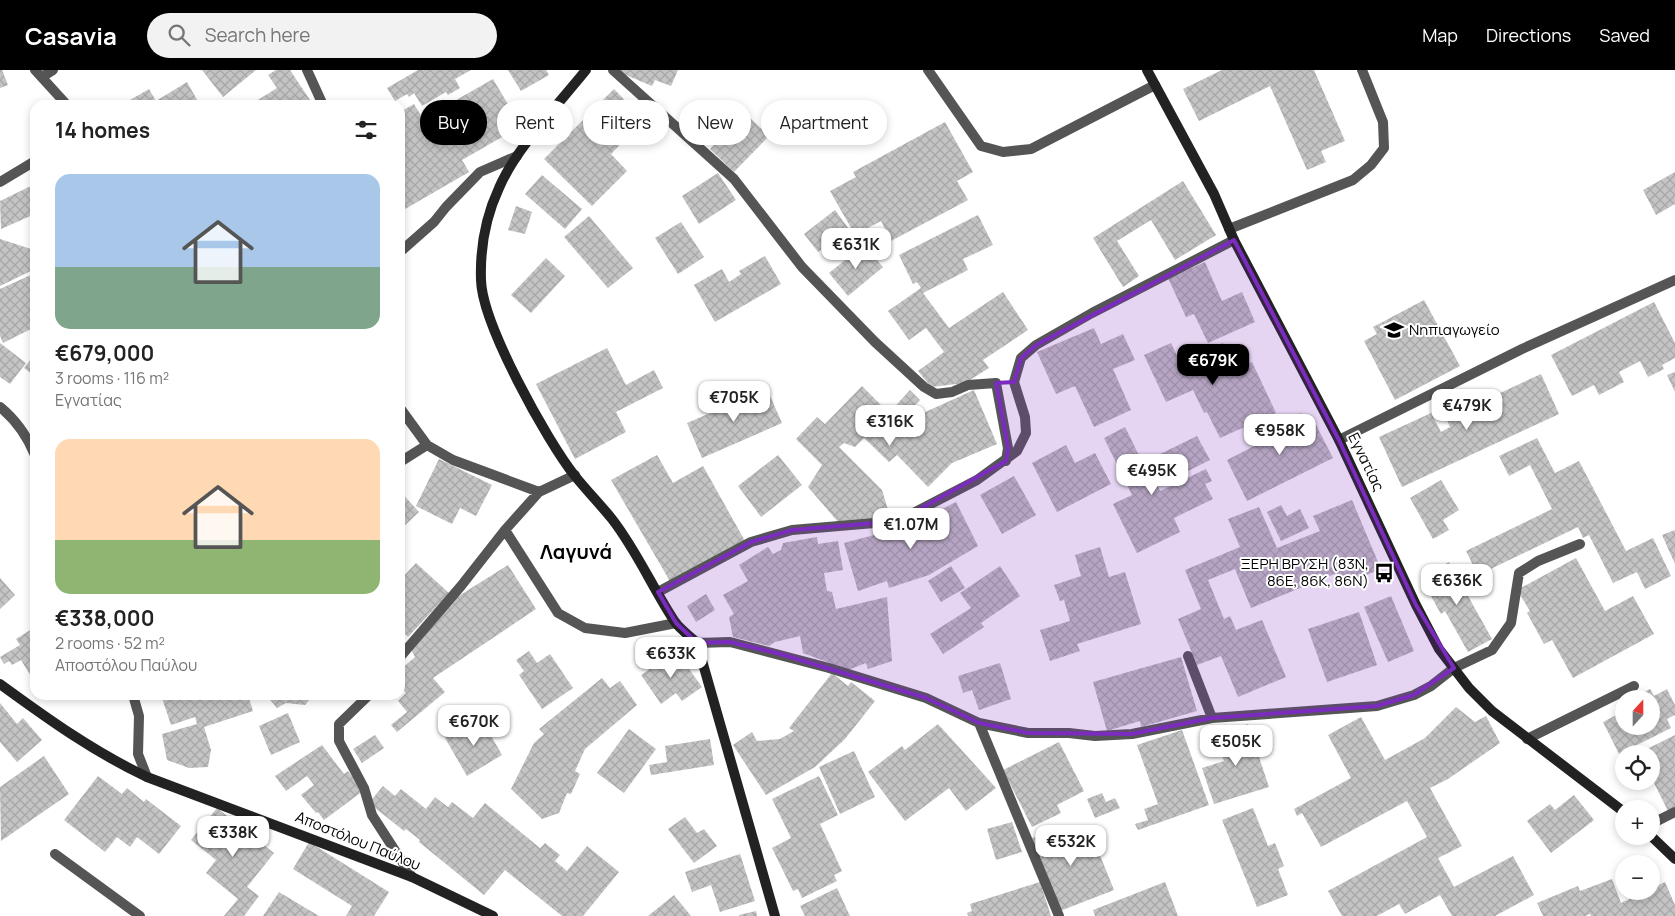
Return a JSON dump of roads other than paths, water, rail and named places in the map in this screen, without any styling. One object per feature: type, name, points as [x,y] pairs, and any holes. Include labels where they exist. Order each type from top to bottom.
[{"type":"street","points":[[53,70],[38,74],[62,100]]},
{"type":"street","points":[[307,70],[321,100]]},
{"type":"street","points":[[586,70],[517,156],[499,187],[488,217],[483,248],[481,282],[492,323],[506,357],[536,413],[575,475],[618,527],[676,623],[697,643],[775,916]]},
{"type":"street","points":[[613,70],[670,119],[734,179],[802,267],[875,342],[924,387],[936,394],[952,392],[968,385],[1014,382]]},
{"type":"street","points":[[928,70],[981,146],[1003,152],[1031,149],[1156,85]]},
{"type":"street","name":"Εγνατίας","points":[[1147,70],[1214,194],[1234,240],[1338,440],[1416,605],[1439,649],[1492,711],[1615,805]]},
{"type":"street","points":[[1229,229],[1352,180],[1371,165],[1384,148],[1382,122],[1362,70]]},
{"type":"street","points":[[405,249],[434,222],[480,172],[517,156]]},
{"type":"street","points":[[0,182],[30,164]]},
{"type":"street","points":[[658,592],[751,542],[792,530],[898,521],[977,480],[1006,461],[1017,451],[1026,433],[1025,417],[1014,382],[1021,358],[1036,346],[1092,313],[1234,240]]},
{"type":"street","points":[[1338,440],[1522,349],[1675,280]]},
{"type":"street","points":[[996,383],[1008,448],[1006,461]]},
{"type":"street","points":[[0,407],[11,416],[30,442]]},
{"type":"street","points":[[405,415],[427,445],[453,460],[540,492]]},
{"type":"street","points":[[405,459],[427,445]]},
{"type":"street","points":[[405,651],[505,530],[540,492],[575,475]]},
{"type":"street","points":[[505,530],[558,613],[585,628],[625,633],[676,623]]},
{"type":"street","points":[[697,643],[730,642],[830,668],[926,698],[979,723],[1028,733],[1069,733],[1095,736],[1132,734],[1212,718],[1377,706],[1414,695],[1431,686],[1454,668],[1492,650],[1511,623],[1519,573],[1538,561],[1580,544]]},
{"type":"street","points":[[1188,656],[1212,718]]},
{"type":"street","name":"Αποστόλου Παύλου","points":[[0,684],[71,736],[112,760],[147,777],[412,878],[494,916]]},
{"type":"street","points":[[1528,739],[1634,686]]},
{"type":"street","points":[[135,700],[139,716],[138,754],[147,777]]},
{"type":"street","points":[[364,700],[339,724],[339,740],[364,788],[372,815],[412,878]]},
{"type":"street","points":[[979,723],[1059,916]]},
{"type":"street","points":[[1660,820],[1675,812]]},
{"type":"street","points":[[1660,845],[1675,859]]},
{"type":"street","points":[[55,854],[140,916]]},
{"type":"place","name":"Νηπιαγωγείο","points":[[1394,330]]},
{"type":"place","name":"ΞΕΡΗ ΒΡΥΣΗ (83Ν, 86Ε, 86Κ, 86Ν)","points":[[1384,573]]},
{"type":"district","name":"Λαγυνά","points":[[576,552]]}]
